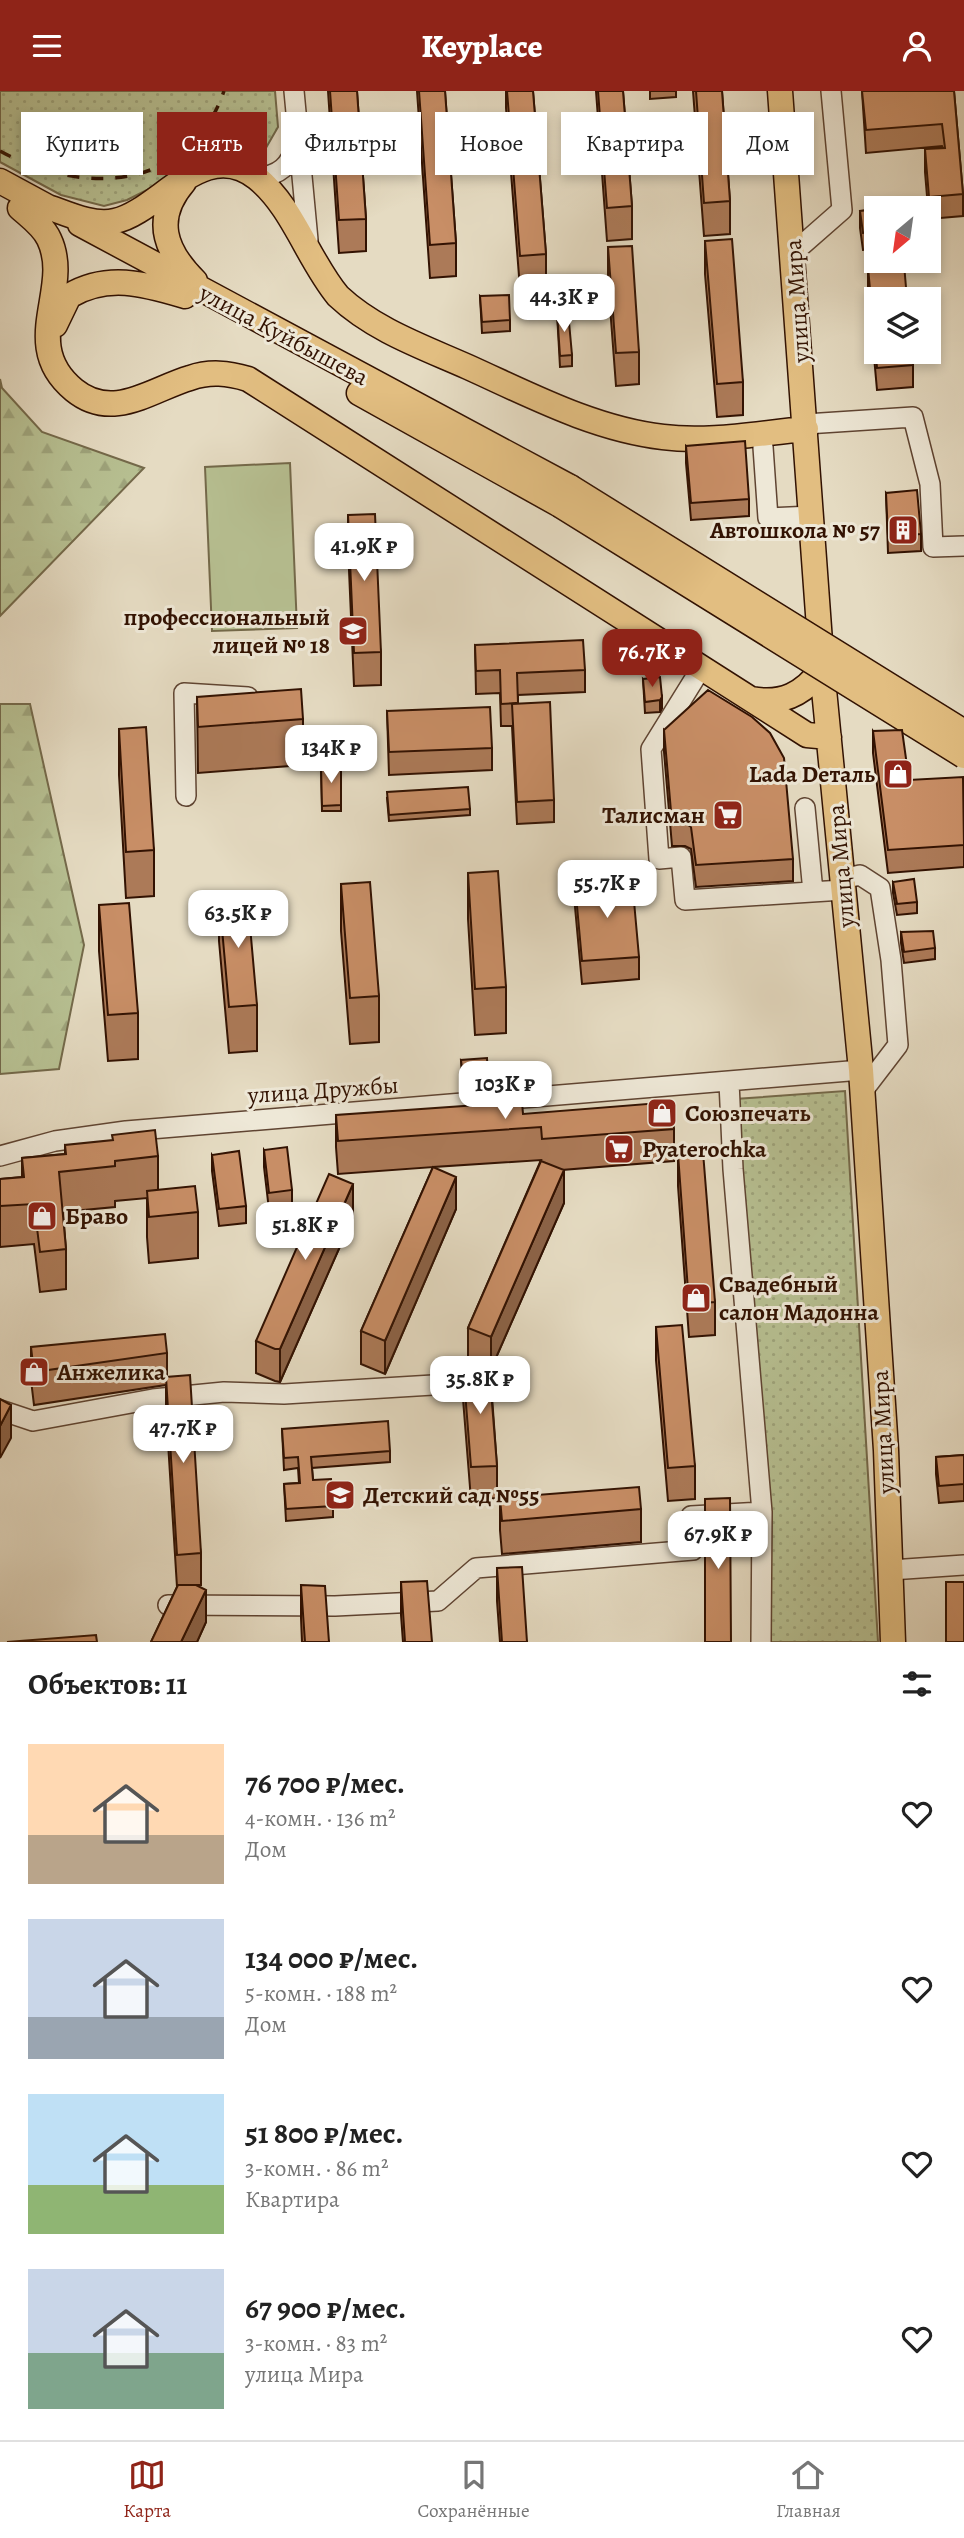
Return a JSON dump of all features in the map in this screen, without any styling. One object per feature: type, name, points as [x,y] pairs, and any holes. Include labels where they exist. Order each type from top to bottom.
[{"type":"main road","name":"улица Мира","points":[[780,91],[822,669],[848,881],[887,1450],[893,1642]]},
{"type":"main road","points":[[48,207],[80,218],[111,222],[126,219],[172,185],[191,175]]},
{"type":"main road","points":[[193,175],[169,202],[166,231],[169,246],[178,263],[214,298]]},
{"type":"main road","points":[[253,175],[280,205],[338,296],[370,322],[596,422],[672,438],[707,438],[806,426]]},
{"type":"main road","name":"улица Куйбышева","points":[[0,181],[565,496]]},
{"type":"main road","points":[[10,202],[43,229],[53,250],[53,279],[47,321],[52,360],[76,391],[105,404],[136,400],[189,378],[210,373],[227,373],[248,379],[807,736],[829,737]]},
{"type":"main road","name":"улица Куйбышева","points":[[10,202],[565,496]]},
{"type":"main road","points":[[52,360],[53,332],[57,318],[69,296],[81,289],[100,282],[138,283],[185,296]]},
{"type":"main road","points":[[565,496],[681,553],[964,732]]},
{"type":"main road","points":[[565,496],[964,756]]},
{"type":"main road","points":[[747,698],[768,702],[788,699],[800,692],[822,669]]},
{"type":"street","points":[[294,91],[295,112]]},
{"type":"street","points":[[793,253],[842,210],[831,91]]},
{"type":"street","points":[[257,178],[281,170]]},
{"type":"street","points":[[300,175],[311,257]]},
{"type":"street","points":[[280,205],[301,191]]},
{"type":"street","points":[[806,426],[914,417],[930,484],[933,547],[964,546]]},
{"type":"street","points":[[763,447],[768,518],[812,516]]},
{"type":"street","points":[[700,670],[652,749],[659,859],[681,857],[685,900],[813,892],[848,881],[880,888],[898,1019],[898,1045],[861,1081]]},
{"type":"street","points":[[186,796],[184,693],[251,697]]},
{"type":"street","points":[[806,809],[813,892]]},
{"type":"street","name":"улица Дружбы","points":[[0,1156],[55,1141],[125,1131],[729,1082],[861,1081]]},
{"type":"street","points":[[729,1082],[733,1169],[762,1512],[761,1642]]},
{"type":"street","points":[[0,1410],[33,1421],[153,1399],[224,1392],[284,1394],[499,1381]]},
{"type":"street","points":[[168,1605],[335,1606],[438,1601],[476,1568],[694,1550],[691,1516],[762,1512]]},
{"type":"street","points":[[891,1570],[964,1565]]},
{"type":"green space","points":[[0,91],[275,91],[278,127],[267,146],[267,112],[157,112],[157,175],[177,175],[127,200],[104,206],[61,195],[24,175],[143,175],[143,112],[21,112],[21,173],[0,162]]},
{"type":"green space","points":[[0,379],[2,388],[42,432],[144,468],[0,616]]},
{"type":"green space","points":[[290,463],[297,628],[212,631],[205,467]]},
{"type":"green space","points":[[0,704],[30,704],[84,945],[59,1069],[0,1074]]},
{"type":"green space","points":[[845,1091],[878,1642],[771,1642],[770,1583],[735,1099]]},
{"type":"building","points":[[330,91],[357,91],[358,112],[331,112]]},
{"type":"building","points":[[419,91],[445,91],[447,112],[435,112],[435,175],[451,175],[456,243],[430,245]]},
{"type":"building","points":[[507,91],[533,91],[535,112],[509,112]]},
{"type":"building","points":[[598,91],[623,91],[625,112],[600,112]]},
{"type":"building","points":[[696,91],[722,91],[722,175],[728,175],[730,201],[704,203],[702,175],[708,175],[708,112],[698,112]]},
{"type":"building","points":[[862,91],[954,91],[963,194],[929,196],[925,149],[945,148],[942,124],[866,130]]},
{"type":"building","points":[[336,175],[363,175],[366,219],[339,220]]},
{"type":"building","points":[[514,175],[540,175],[546,254],[520,256]]},
{"type":"building","points":[[604,175],[630,175],[632,206],[607,208]]},
{"type":"building","points":[[860,211],[864,211],[864,233],[863,233]]},
{"type":"building","points":[[732,239],[743,382],[717,384],[705,241]]},
{"type":"building","points":[[632,246],[639,352],[616,353],[608,247]]},
{"type":"building","points":[[869,273],[905,273],[906,287],[870,287]]},
{"type":"building","points":[[509,295],[510,320],[482,322],[480,296]]},
{"type":"building","points":[[568,311],[572,355],[560,356],[557,312]]},
{"type":"building","points":[[877,364],[913,364],[913,365],[877,368]]},
{"type":"building","points":[[745,441],[749,499],[691,503],[686,446]]},
{"type":"building","points":[[917,490],[921,534],[888,536],[886,493]]},
{"type":"building","points":[[375,514],[381,652],[354,653],[348,515]]},
{"type":"building","points":[[583,640],[585,670],[517,673],[518,703],[501,704],[500,670],[476,671],[475,645]]},
{"type":"building","points":[[660,677],[662,697],[660,700],[645,702],[643,679]]},
{"type":"building","points":[[301,689],[303,719],[198,727],[197,697]]},
{"type":"building","name":"Талисман","points":[[708,690],[752,717],[770,733],[784,758],[793,859],[696,865],[691,827],[685,823],[672,823],[664,730]]},
{"type":"building","points":[[550,702],[554,800],[517,802],[512,704]]},
{"type":"building","points":[[490,707],[492,748],[389,752],[387,711]]},
{"type":"building","points":[[146,727],[154,850],[126,852],[119,729]]},
{"type":"building","points":[[902,730],[909,780],[963,777],[964,845],[888,850],[873,731]]},
{"type":"building","points":[[341,764],[341,805],[322,806],[321,765]]},
{"type":"building","points":[[468,787],[470,809],[389,815],[387,792]]},
{"type":"building","points":[[498,871],[506,987],[475,989],[468,873]]},
{"type":"building","points":[[632,879],[639,957],[582,961],[575,884]]},
{"type":"building","points":[[914,879],[917,902],[897,904],[893,882]]},
{"type":"building","points":[[370,882],[379,996],[350,998],[341,884]]},
{"type":"building","points":[[247,892],[257,1005],[229,1007],[219,895]]},
{"type":"building","points":[[129,903],[138,1013],[108,1015],[99,905]]},
{"type":"building","points":[[933,931],[935,948],[904,952],[901,932]]},
{"type":"building","points":[[487,1058],[488,1076],[463,1078],[461,1060]]},
{"type":"building","points":[[522,1102],[523,1114],[672,1102],[674,1129],[542,1139],[541,1127],[338,1141],[336,1115]]},
{"type":"building","points":[[155,1130],[158,1156],[115,1161],[115,1166],[59,1172],[66,1249],[40,1252],[34,1204],[0,1206],[0,1179],[24,1177],[22,1158],[66,1154],[65,1145],[113,1140],[112,1135]]},
{"type":"building","points":[[287,1147],[292,1190],[269,1193],[264,1150]]},
{"type":"building","points":[[239,1151],[246,1206],[219,1209],[212,1155]]},
{"type":"building","points":[[703,1152],[715,1302],[689,1304],[678,1154]]},
{"type":"building","points":[[541,1161],[564,1170],[491,1337],[468,1328]]},
{"type":"building","points":[[433,1167],[456,1177],[385,1341],[361,1331]]},
{"type":"building","points":[[329,1174],[353,1184],[280,1349],[275,1349],[256,1341]]},
{"type":"building","points":[[195,1186],[198,1212],[149,1217],[147,1191]]},
{"type":"building","points":[[682,1325],[695,1466],[668,1468],[656,1327]]},
{"type":"building","points":[[165,1334],[167,1353],[34,1372],[31,1347]]},
{"type":"building","points":[[489,1365],[497,1466],[471,1467],[463,1366]]},
{"type":"building","points":[[190,1375],[201,1553],[177,1555],[166,1377]]},
{"type":"building","points":[[0,1399],[11,1405],[0,1426]]},
{"type":"building","points":[[388,1421],[390,1451],[311,1457],[313,1480],[331,1479],[333,1506],[286,1509],[284,1484],[300,1483],[298,1457],[284,1458],[282,1429]]},
{"type":"building","points":[[964,1455],[964,1484],[939,1486],[936,1457]]},
{"type":"building","points":[[639,1487],[641,1509],[502,1521],[500,1498]]},
{"type":"building","points":[[730,1498],[731,1642],[705,1642],[705,1499]]},
{"type":"building","points":[[522,1567],[527,1642],[502,1642],[497,1568]]},
{"type":"building","points":[[427,1581],[432,1642],[405,1642],[401,1582]]},
{"type":"building","points":[[946,1582],[964,1582],[964,1642],[946,1642]]},
{"type":"building","points":[[178,1585],[196,1585],[206,1590],[181,1642],[151,1642]]},
{"type":"building","points":[[301,1585],[325,1586],[329,1642],[305,1642]]},
{"type":"building","points":[[96,1635],[97,1642],[7,1642]]},
{"type":"railway","points":[[0,151],[65,175],[98,178],[130,176],[159,166],[186,149],[208,124],[224,91]]},
{"type":"place","name":"Автошкола № 57","points":[[903,530]]},
{"type":"place","name":"профессиональный лицей № 18","points":[[353,631]]},
{"type":"place","name":"Lada Dеталь","points":[[898,774]]},
{"type":"place","name":"Талисман","points":[[728,815]]},
{"type":"place","name":"Союзпечать","points":[[662,1113]]},
{"type":"place","name":"Pyaterochka","points":[[619,1149]]},
{"type":"place","name":"Браво","points":[[42,1216]]},
{"type":"place","name":"Свадебный салон Мадонна","points":[[696,1298]]},
{"type":"place","name":"Анжелика","points":[[34,1372]]},
{"type":"place","name":"Детский сад №55","points":[[340,1495]]}]
